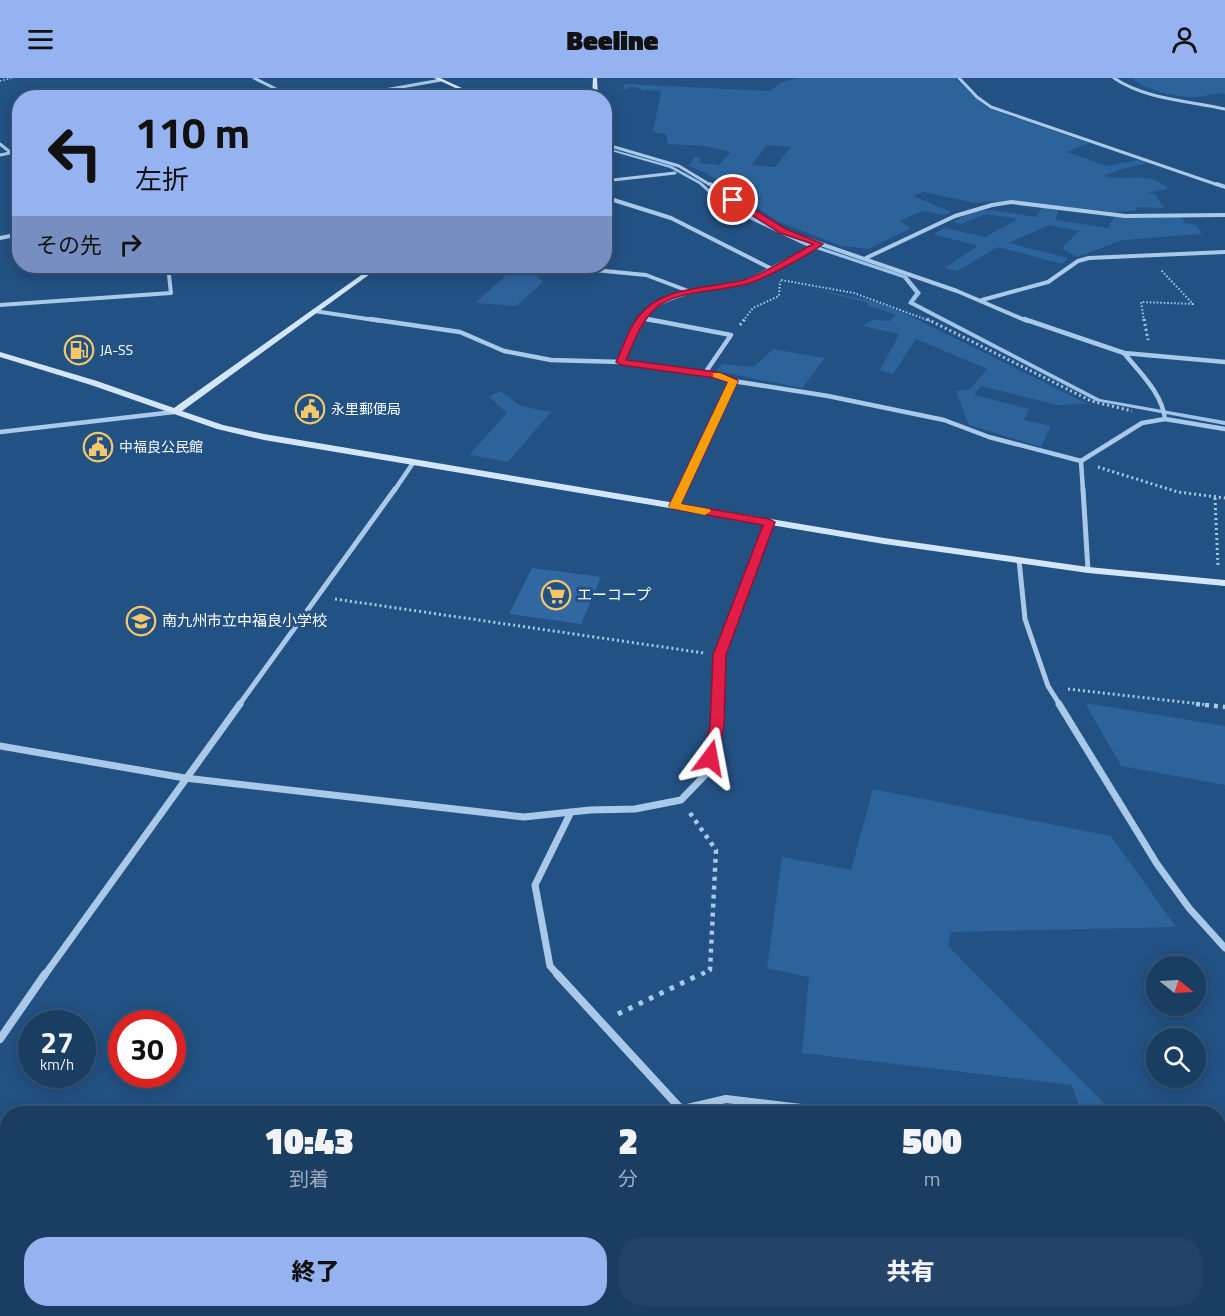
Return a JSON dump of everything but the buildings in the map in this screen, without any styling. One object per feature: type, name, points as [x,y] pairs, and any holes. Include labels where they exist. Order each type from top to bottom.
[{"type":"street","points":[[254,78],[278,90]]},
{"type":"street","points":[[959,78],[977,97],[991,107],[1225,187]]},
{"type":"street","points":[[1114,78],[1123,84],[1225,109]]},
{"type":"street","points":[[381,90],[438,79],[464,90]]},
{"type":"street","points":[[0,144],[10,153]]},
{"type":"street","points":[[612,146],[679,166],[694,173],[749,212],[783,231],[817,245],[866,258],[981,300],[1033,323],[1124,353],[1225,362]]},
{"type":"street","points":[[0,155],[10,153]]},
{"type":"street","points":[[612,180],[675,174]]},
{"type":"street","points":[[612,200],[671,218],[770,268]]},
{"type":"street","points":[[866,258],[971,209],[993,204],[1011,202],[1125,216],[1225,215]]},
{"type":"street","points":[[621,362],[641,318],[654,305],[665,299],[691,292],[748,281],[817,245]]},
{"type":"street","points":[[981,300],[1048,282],[1078,261],[1089,258],[1225,252]]},
{"type":"street","points":[[612,272],[646,275],[691,292]]},
{"type":"street","points":[[0,305],[171,292],[169,273]]},
{"type":"street","points":[[0,432],[174,412],[368,273]]},
{"type":"street","points":[[314,311],[460,332],[504,351],[551,360],[621,362],[828,396],[944,420],[988,437],[1081,461],[1142,423],[1165,415],[1225,429]]},
{"type":"street","points":[[641,318],[731,335],[705,374]]},
{"type":"street","points":[[1124,353],[1161,401],[1165,415]]},
{"type":"street","points":[[0,354],[94,383],[220,427],[264,437],[769,522],[1018,560],[1088,570],[1222,583]]},
{"type":"street","points":[[674,506],[733,381]]},
{"type":"street","points":[[1081,461],[1088,570]]},
{"type":"street","points":[[0,1039],[413,463]]},
{"type":"street","points":[[0,746],[185,778],[524,817],[635,809],[681,800],[706,774],[717,726],[720,655],[769,522]]},
{"type":"street","points":[[1018,560],[1025,619],[1048,686],[1157,864],[1189,908],[1225,948]]},
{"type":"street","points":[[571,812],[535,885],[550,966],[678,1106]]},
{"type":"street","points":[[692,1106],[726,1100],[780,1106]]},
{"type":"path","points":[[0,81],[12,78]]},
{"type":"path","points":[[1149,256],[1193,304],[1141,302],[1151,356]]},
{"type":"path","points":[[763,273],[780,280],[854,293],[898,307],[923,317],[1091,401],[1133,411]]},
{"type":"path","points":[[731,335],[753,308],[779,296],[780,280]]},
{"type":"path","points":[[1081,461],[1170,490],[1225,498]]},
{"type":"path","points":[[1215,498],[1222,583]]},
{"type":"path","points":[[319,596],[720,655]]},
{"type":"path","points":[[1048,686],[1225,707]]},
{"type":"path","points":[[601,1022],[710,970],[716,850],[681,800]]},
{"type":"shaded area","points":[[801,78],[955,78],[987,108],[1089,143],[1067,152],[1107,166],[1139,160],[1147,163],[1104,176],[1146,178],[1162,183],[1168,189],[1146,193],[1155,194],[1164,208],[1138,207],[1135,211],[1112,212],[1012,200],[975,203],[924,192],[913,196],[951,212],[944,215],[923,211],[899,221],[911,228],[869,249],[841,246],[779,222],[706,173],[688,166],[695,157],[700,157],[699,163],[719,165],[731,152],[705,146],[668,144],[666,134],[653,132],[661,91],[643,90],[630,86],[628,89],[623,89],[624,84],[770,91],[781,82]],"holes":[[[767,145],[791,147],[775,167],[751,165]]]},
{"type":"shaded area","points":[[1132,78],[1225,78],[1225,94],[1176,96],[1151,89]]},
{"type":"shaded area","points":[[1042,208],[1058,210],[1056,220],[1108,228],[1114,217],[1181,217],[1185,223],[1196,225],[1202,234],[1123,240],[1077,257],[1062,248],[1079,231],[1049,225],[1009,243],[1068,258],[1062,264],[998,247],[957,271],[945,268],[978,246],[933,234],[944,228],[985,237],[1018,219],[986,214],[961,224],[953,222],[975,211],[990,210],[1036,217]]},
{"type":"shaded area","points":[[508,273],[533,273],[543,282],[516,306],[475,303]]},
{"type":"shaded area","points":[[814,289],[872,301],[900,311],[1088,404],[1057,405],[981,386],[974,395],[1029,409],[1024,420],[1051,426],[1041,447],[969,425],[956,391],[970,389],[987,369],[916,339],[893,374],[880,370],[899,334],[863,326],[872,320],[890,321],[896,315],[867,305],[868,303]]},
{"type":"shaded area","points":[[773,349],[825,358],[802,388],[716,371],[723,364],[754,367]]},
{"type":"shaded area","points":[[500,391],[521,406],[551,412],[508,462],[469,455],[507,413],[489,397]]},
{"type":"shaded area","points":[[1085,703],[1225,726],[1225,785],[1121,766]]},
{"type":"shaded area","points":[[873,789],[1111,836],[1176,927],[951,932],[948,946],[1107,1106],[1079,1106],[1072,1085],[802,1053],[809,977],[767,968],[782,857],[851,870]]},
{"type":"waterway","points":[[612,150],[671,167],[700,183],[726,206],[806,244],[905,277],[918,293],[911,303],[1098,400],[1225,423]]},
{"type":"slow traffic","points":[[705,511],[674,506],[733,381],[716,375]]},
{"type":"place","name":"JA-SS","points":[[79,350]]},
{"type":"place","name":"永里郵便局","points":[[310,409]]},
{"type":"place","name":"中福良公民館","points":[[98,447]]},
{"type":"place","name":"エーコープ","points":[[556,595]]},
{"type":"place","name":"南九州市立中福良小学校","points":[[141,621]]},
{"type":"route","points":[[710,758],[717,726],[720,655],[769,522],[674,506],[733,381],[717,375],[621,362],[641,318],[654,305],[665,299],[691,292],[748,281],[819,244],[783,231],[733,200]]}]
